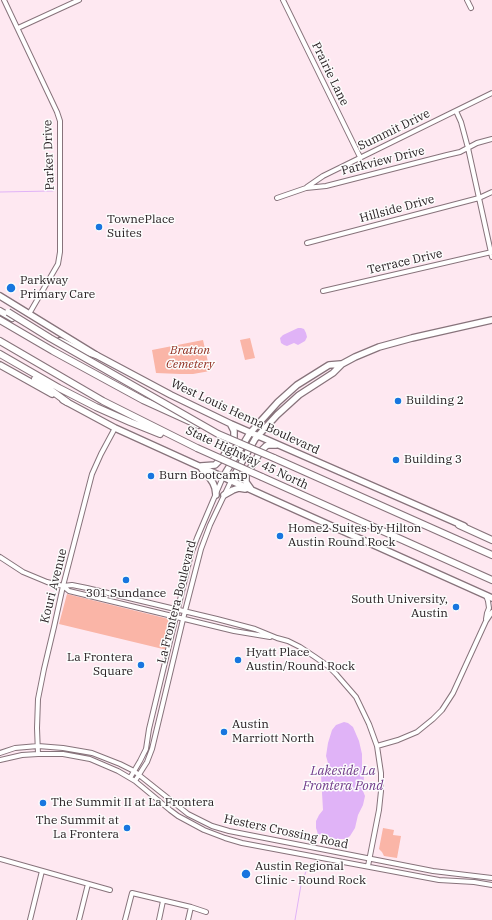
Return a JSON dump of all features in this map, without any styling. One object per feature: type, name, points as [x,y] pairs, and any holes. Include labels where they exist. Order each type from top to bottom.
[{"type":"highway","points":[[0,307],[218,434]]},
{"type":"highway","points":[[0,310],[20,322],[77,349],[96,355]]},
{"type":"highway","name":"State Highway 45 North","points":[[0,320],[143,400],[492,555]]},
{"type":"highway","name":"State Highway 45 North","points":[[0,342],[104,401],[196,448],[492,580]]},
{"type":"highway","points":[[0,355],[67,402]]},
{"type":"highway","points":[[0,355],[96,407],[196,448]]},
{"type":"highway","points":[[459,525],[492,540]]},
{"type":"main road","name":"West Louis Henna Boulevard","points":[[0,296],[96,355],[152,385],[231,424],[459,525],[492,537]]},
{"type":"main road","points":[[342,364],[368,351],[385,345],[492,320]]},
{"type":"main road","name":"La Frontera Boulevard","points":[[223,477],[250,433],[278,402],[293,389],[329,365],[342,364]]},
{"type":"main road","name":"La Frontera Boulevard","points":[[231,481],[255,439],[277,415],[299,395],[333,373],[342,364]]},
{"type":"main road","points":[[1,368],[115,428],[492,598]]},
{"type":"main road","points":[[293,389],[299,395]]},
{"type":"main road","points":[[199,466],[215,465],[220,461],[234,437],[234,431],[231,424]]},
{"type":"main road","points":[[251,490],[246,482],[246,475],[261,451],[266,446],[277,445]]},
{"type":"main road","points":[[199,466],[213,482],[216,495]]},
{"type":"main road","points":[[224,495],[238,488],[251,490]]},
{"type":"street","name":"Parker Drive","points":[[4,0],[60,121],[60,252],[58,264],[29,314]]},
{"type":"street","points":[[18,28],[79,0]]},
{"type":"street","name":"Prairie Lane","points":[[283,0],[360,157]]},
{"type":"street","points":[[467,0],[471,8]]},
{"type":"street","name":"Summit Drive","points":[[306,188],[323,176],[360,157],[492,93]]},
{"type":"street","points":[[456,111],[461,122],[468,148],[492,254]]},
{"type":"street","name":"Parkview Drive","points":[[278,198],[306,188],[326,186],[454,154],[477,143],[492,139]]},
{"type":"street","name":"Hillside Drive","points":[[307,243],[479,198],[492,192]]},
{"type":"street","name":"Terrace Drive","points":[[323,291],[492,254]]},
{"type":"street","name":"Kouri Avenue","points":[[38,754],[38,699],[63,586],[92,474],[115,428]]},
{"type":"street","name":"La Frontera Boulevard","points":[[130,778],[146,749],[149,729],[194,547],[223,477]]},
{"type":"street","name":"La Frontera Boulevard","points":[[135,781],[147,762],[152,749],[183,618],[202,546],[210,525],[231,481]]},
{"type":"street","points":[[0,558],[23,572],[47,582],[63,586],[72,585],[87,588],[178,610],[255,629],[277,638]]},
{"type":"street","points":[[63,586],[69,591],[234,631],[288,641],[315,656],[328,666],[356,697],[369,724],[377,746],[381,772],[381,791],[379,810],[368,866]]},
{"type":"street","points":[[486,595],[489,608],[486,621]]},
{"type":"street","points":[[377,746],[398,740],[417,732],[442,710],[453,693],[486,621],[492,612]]},
{"type":"street","name":"Hesters Crossing Road","points":[[0,753],[15,748],[38,746],[63,748],[92,753],[134,771],[184,811],[212,826],[241,834],[433,871],[490,878]]},
{"type":"street","name":"Hesters Crossing Road","points":[[0,760],[22,755],[38,754],[63,754],[90,760],[118,771],[135,781],[178,816],[204,830],[242,843],[439,880],[492,885]]},
{"type":"street","points":[[0,859],[110,890]]},
{"type":"street","points":[[30,920],[42,871]]},
{"type":"street","points":[[461,881],[465,878],[490,878]]},
{"type":"street","points":[[79,920],[88,884]]},
{"type":"street","points":[[125,920],[132,893],[206,912]]},
{"type":"street","points":[[159,920],[164,901]]},
{"type":"street","points":[[188,920],[191,908]]},
{"type":"green space","points":[[250,338],[255,358],[245,360],[240,340]]},
{"type":"green space","name":"Bratton Cemetery","points":[[203,340],[210,371],[193,374],[156,373],[152,350]]},
{"type":"green space","points":[[67,594],[173,620],[167,650],[59,624]]},
{"type":"green space","points":[[383,828],[394,830],[393,835],[401,836],[397,858],[384,856],[379,849]]},
{"type":"water","points":[[298,328],[304,329],[307,337],[305,341],[298,345],[294,343],[287,346],[281,343],[280,338],[283,335]]},
{"type":"water","name":"Lakeside La Frontera Pond","points":[[344,722],[353,727],[359,741],[362,754],[362,767],[364,775],[363,791],[365,796],[355,828],[350,836],[346,839],[336,839],[318,834],[316,821],[323,810],[321,775],[328,763],[326,756],[328,743],[332,730],[336,725]]},
{"type":"waterway","points":[[0,192],[53,191]]},
{"type":"waterway","points":[[313,839],[318,833]]},
{"type":"waterway","points":[[295,920],[301,885],[308,866]]},
{"type":"place","name":"TownePlace Suites","points":[[99,227]]},
{"type":"place","name":"Parkway Primary Care","points":[[11,288]]},
{"type":"place","name":"Building 2","points":[[398,401]]},
{"type":"place","name":"Building 3","points":[[396,460]]},
{"type":"place","name":"Burn Bootcamp","points":[[151,476]]},
{"type":"place","name":"Home2 Suites by Hilton Austin Round Rock","points":[[280,536]]},
{"type":"place","name":"301 Sundance","points":[[126,580]]},
{"type":"place","name":"South University, Austin","points":[[456,607]]},
{"type":"place","name":"Hyatt Place Austin/Round Rock","points":[[238,660]]},
{"type":"place","name":"La Frontera Square","points":[[141,665]]},
{"type":"place","name":"Austin Marriott North","points":[[224,732]]},
{"type":"place","name":"The Summit II at La Frontera","points":[[43,803]]},
{"type":"place","name":"The Summit at La Frontera","points":[[127,828]]},
{"type":"place","name":"Austin Regional Clinic - Round Rock","points":[[246,874]]}]
